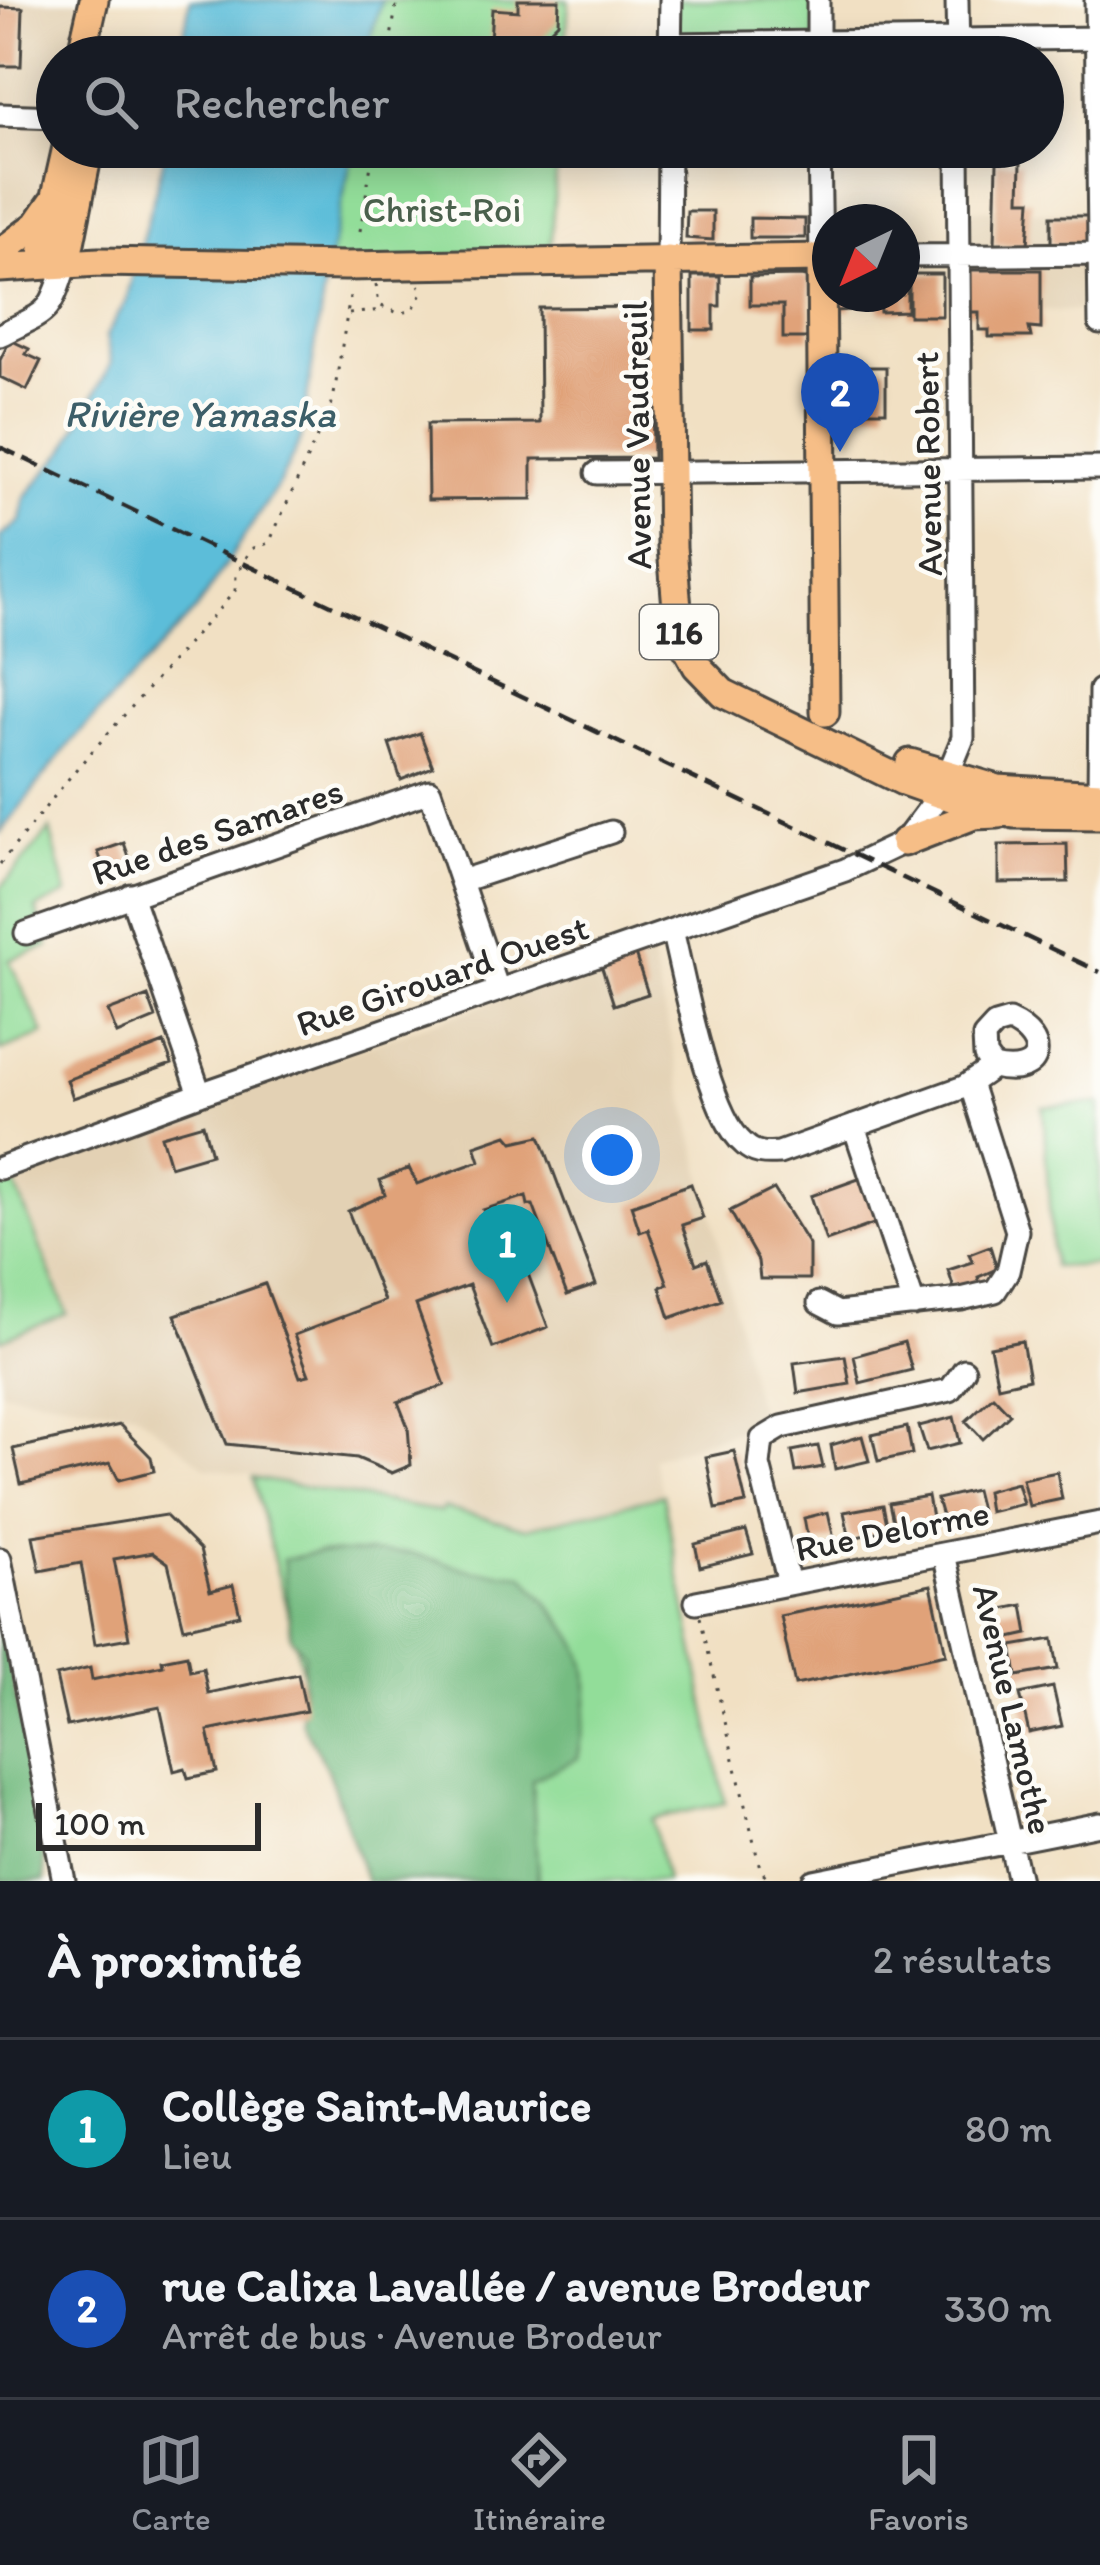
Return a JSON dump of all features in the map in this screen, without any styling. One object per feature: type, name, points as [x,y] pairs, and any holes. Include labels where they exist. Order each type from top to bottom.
[{"type":"main road","points":[[86,36],[94,0]]},
{"type":"main road","points":[[101,36],[104,0]]},
{"type":"main road","points":[[53,263],[63,168]]},
{"type":"main road","points":[[53,263],[82,168]]},
{"type":"main road","points":[[0,253],[37,225],[59,193]]},
{"type":"main road","points":[[0,268],[110,262],[349,274],[812,258]]},
{"type":"main road","name":"Avenue Vaudreuil","points":[[668,260],[679,633],[697,666],[723,693],[799,729]]},
{"type":"main road","points":[[799,729],[825,712],[824,312]]},
{"type":"main road","name":"116","points":[[825,712],[844,732],[943,785],[1014,814],[1100,813]]},
{"type":"main road","name":"116","points":[[799,729],[903,781],[1100,795]]},
{"type":"main road","points":[[1100,795],[1100,813]]},
{"type":"main road","points":[[904,842],[974,815],[1014,814]]},
{"type":"street","points":[[670,36],[671,0]]},
{"type":"street","points":[[818,0],[818,36]]},
{"type":"street","points":[[957,0],[958,36]]},
{"type":"street","points":[[1096,0],[1100,323]]},
{"type":"street","points":[[1064,40],[1098,38]]},
{"type":"street","points":[[0,115],[36,116]]},
{"type":"street","name":"Avenue Vaudreuil","points":[[668,260],[669,168]]},
{"type":"street","points":[[820,168],[822,204]]},
{"type":"street","name":"Avenue Robert","points":[[943,785],[963,738],[958,168]]},
{"type":"street","points":[[920,256],[1100,254]]},
{"type":"street","points":[[0,335],[44,315],[54,302],[53,263]]},
{"type":"street","points":[[596,473],[1100,468]]},
{"type":"street","points":[[1100,690],[1100,795]]},
{"type":"street","points":[[904,842],[943,785]]},
{"type":"street","name":"Rue des Samares","points":[[26,933],[430,791],[461,881]]},
{"type":"street","points":[[499,989],[461,881],[611,832]]},
{"type":"street","name":"Rue Girouard Ouest","points":[[0,1168],[845,870],[904,842]]},
{"type":"street","points":[[131,896],[200,1094]]},
{"type":"street","points":[[672,930],[700,1044],[734,1134],[761,1154],[779,1154],[970,1083],[993,1067]]},
{"type":"street","points":[[819,1303],[838,1313],[995,1291],[1008,1271],[1017,1231],[970,1083]]},
{"type":"street","points":[[854,1126],[914,1305]]},
{"type":"street","points":[[788,1583],[759,1465],[762,1439],[782,1427],[950,1390],[964,1370]]},
{"type":"street","name":"Rue Delorme","points":[[696,1602],[1100,1523]]},
{"type":"street","name":"Avenue Lamothe","points":[[944,1553],[1019,1881]]},
{"type":"street","points":[[0,1559],[64,1881]]},
{"type":"street","points":[[813,1881],[1100,1824]]},
{"type":"path","points":[[391,36],[397,0]]},
{"type":"path","points":[[360,231],[370,168]]},
{"type":"path","points":[[0,864],[78,767],[235,591],[236,576],[251,549],[269,543],[333,401],[349,274]]},
{"type":"path","points":[[376,282],[379,305],[398,313],[412,311],[423,291],[413,277]]},
{"type":"path","points":[[347,314],[384,308]]},
{"type":"path","points":[[696,1602],[760,1868],[769,1881]]},
{"type":"shaded area","points":[[0,0],[87,0],[82,36],[36,36],[36,168],[53,168],[47,198],[0,227]]},
{"type":"shaded area","points":[[962,209],[1100,213],[1100,310],[958,314]]},
{"type":"shaded area","points":[[649,946],[761,1423],[653,1458],[663,1495],[527,1528],[206,1467],[135,1412],[0,1391],[0,1340],[66,1314],[10,1172]]},
{"type":"green space","points":[[382,0],[569,0],[566,36],[371,36]]},
{"type":"green space","points":[[669,0],[814,0],[815,36],[670,36]]},
{"type":"green space","name":"Christ-Roi","points":[[349,168],[556,168],[549,266],[327,269]]},
{"type":"green space","points":[[50,830],[67,894],[36,909],[49,946],[9,960],[44,1034],[0,1051],[0,888]]},
{"type":"green space","points":[[1100,1103],[1100,1265],[1053,1267],[1043,1107]]},
{"type":"green space","points":[[10,1172],[67,1314],[0,1340],[0,1177]]},
{"type":"green space","points":[[253,1478],[441,1512],[443,1508],[527,1528],[663,1495],[725,1803],[652,1819],[666,1881],[366,1881],[328,1771]]},
{"type":"green space","points":[[318,1553],[410,1553],[474,1571],[524,1575],[564,1623],[584,1658],[587,1697],[578,1758],[532,1780],[538,1881],[366,1881],[328,1771],[301,1722],[304,1653],[291,1637],[283,1559]]},
{"type":"green space","points":[[0,1617],[43,1836],[45,1881],[0,1881]]},
{"type":"water","points":[[190,0],[382,0],[371,36],[184,36]]},
{"type":"water","name":"Rivière Yamaska","points":[[161,168],[349,168],[327,269],[301,439],[280,482],[196,610],[72,741],[0,833],[0,537],[21,521],[25,497],[66,449],[111,363],[106,336],[126,301]]},
{"type":"building","points":[[518,0],[559,0],[558,22],[544,36],[490,36],[492,9],[518,11]]},
{"type":"building","points":[[0,7],[23,8],[21,66],[0,66]]},
{"type":"building","points":[[997,168],[1021,168],[1020,200],[1031,200],[1028,245],[995,244]]},
{"type":"building","points":[[687,211],[713,211],[713,240],[686,238]]},
{"type":"building","points":[[1051,216],[1089,216],[1089,244],[1051,244]]},
{"type":"building","points":[[750,218],[805,219],[805,238],[750,238]]},
{"type":"building","points":[[962,270],[1041,270],[1041,329],[1029,328],[1031,337],[989,337],[989,330],[979,330],[979,312],[963,312]]},
{"type":"building","points":[[920,274],[942,274],[942,316],[909,316],[909,312],[920,312]]},
{"type":"building","points":[[692,276],[720,276],[714,330],[692,330]]},
{"type":"building","points":[[750,277],[809,278],[810,338],[783,338],[783,305],[750,305]]},
{"type":"building","points":[[651,307],[653,458],[532,459],[532,499],[428,500],[427,424],[540,423],[539,308]]},
{"type":"building","points":[[10,340],[41,361],[27,390],[0,377],[0,360]]},
{"type":"building","points":[[837,367],[886,367],[886,411],[837,411]]},
{"type":"building","points":[[420,733],[433,767],[401,780],[389,744]]},
{"type":"building","points":[[124,843],[131,863],[106,873],[98,852]]},
{"type":"building","points":[[1067,844],[1068,882],[999,883],[999,845]]},
{"type":"building","points":[[635,954],[648,994],[614,1005],[601,965]]},
{"type":"building","points":[[148,996],[156,1018],[117,1034],[108,1011]]},
{"type":"building","points":[[164,1043],[172,1064],[73,1098],[67,1080]]},
{"type":"building","points":[[203,1124],[211,1154],[170,1166],[161,1136]]},
{"type":"building","points":[[507,1135],[513,1142],[540,1136],[596,1285],[567,1295],[526,1196],[483,1210],[502,1263],[522,1258],[548,1327],[493,1348],[469,1285],[416,1305],[445,1385],[398,1402],[408,1427],[411,1465],[392,1473],[357,1458],[227,1444],[175,1315],[265,1284],[300,1377],[309,1375],[294,1335],[384,1301],[348,1211],[385,1195],[380,1180],[409,1168],[417,1184],[480,1161],[475,1146]]},
{"type":"building","points":[[867,1176],[882,1221],[826,1241],[811,1196]]},
{"type":"building","points":[[691,1184],[703,1218],[682,1225],[696,1264],[707,1260],[721,1300],[670,1318],[660,1287],[668,1284],[648,1229],[640,1232],[631,1205]]},
{"type":"building","points":[[774,1189],[809,1245],[809,1279],[760,1279],[758,1261],[730,1211]]},
{"type":"building","points":[[990,1246],[997,1269],[978,1277],[980,1284],[955,1292],[948,1270],[973,1262],[969,1254]]},
{"type":"building","points":[[1022,1341],[1029,1379],[998,1386],[990,1347]]},
{"type":"building","points":[[904,1342],[912,1370],[860,1383],[854,1356]]},
{"type":"building","points":[[845,1356],[850,1384],[798,1393],[794,1363]]},
{"type":"building","points":[[993,1396],[1010,1414],[983,1439],[966,1421]]},
{"type":"building","points":[[954,1417],[960,1443],[927,1451],[919,1426]]},
{"type":"building","points":[[120,1425],[151,1457],[154,1471],[119,1480],[110,1463],[21,1484],[13,1449]]},
{"type":"building","points":[[907,1427],[912,1454],[878,1461],[872,1435]]},
{"type":"building","points":[[862,1436],[869,1461],[835,1469],[831,1445]]},
{"type":"building","points":[[818,1446],[823,1467],[796,1472],[792,1451]]},
{"type":"building","points":[[734,1451],[746,1503],[716,1509],[706,1457]]},
{"type":"building","points":[[1057,1472],[1062,1499],[1029,1506],[1022,1479]]},
{"type":"building","points":[[1017,1483],[1023,1504],[989,1512],[986,1491]]},
{"type":"building","points":[[975,1490],[980,1510],[943,1520],[937,1499]]},
{"type":"building","points":[[928,1496],[933,1523],[895,1531],[889,1503]]},
{"type":"building","points":[[883,1505],[888,1529],[850,1539],[844,1512]]},
{"type":"building","points":[[828,1512],[834,1539],[809,1545],[804,1518]]},
{"type":"building","points":[[165,1515],[200,1550],[210,1591],[233,1585],[240,1615],[184,1628],[168,1563],[153,1552],[114,1559],[129,1638],[95,1644],[81,1563],[40,1571],[33,1536]]},
{"type":"building","points":[[746,1531],[753,1554],[700,1567],[695,1544]]},
{"type":"building","points":[[931,1585],[946,1654],[795,1685],[780,1616]]},
{"type":"building","points":[[1023,1605],[1028,1634],[1006,1639],[999,1610]]},
{"type":"building","points":[[1053,1639],[1058,1669],[1017,1676],[1012,1646]]},
{"type":"building","points":[[187,1655],[190,1671],[203,1668],[208,1693],[298,1674],[306,1711],[208,1731],[217,1772],[188,1778],[185,1768],[174,1771],[160,1707],[67,1726],[56,1676],[90,1668],[92,1680]]},
{"type":"building","points":[[1053,1687],[1062,1726],[1029,1733],[1020,1694]]},
{"type":"railway","points":[[0,447],[1100,972]]},
{"type":"place","name":"rue Calixa Lavallée / avenue Brodeur","points":[[840,452]]},
{"type":"place","name":"Collège Saint-Maurice","points":[[507,1303]]}]
